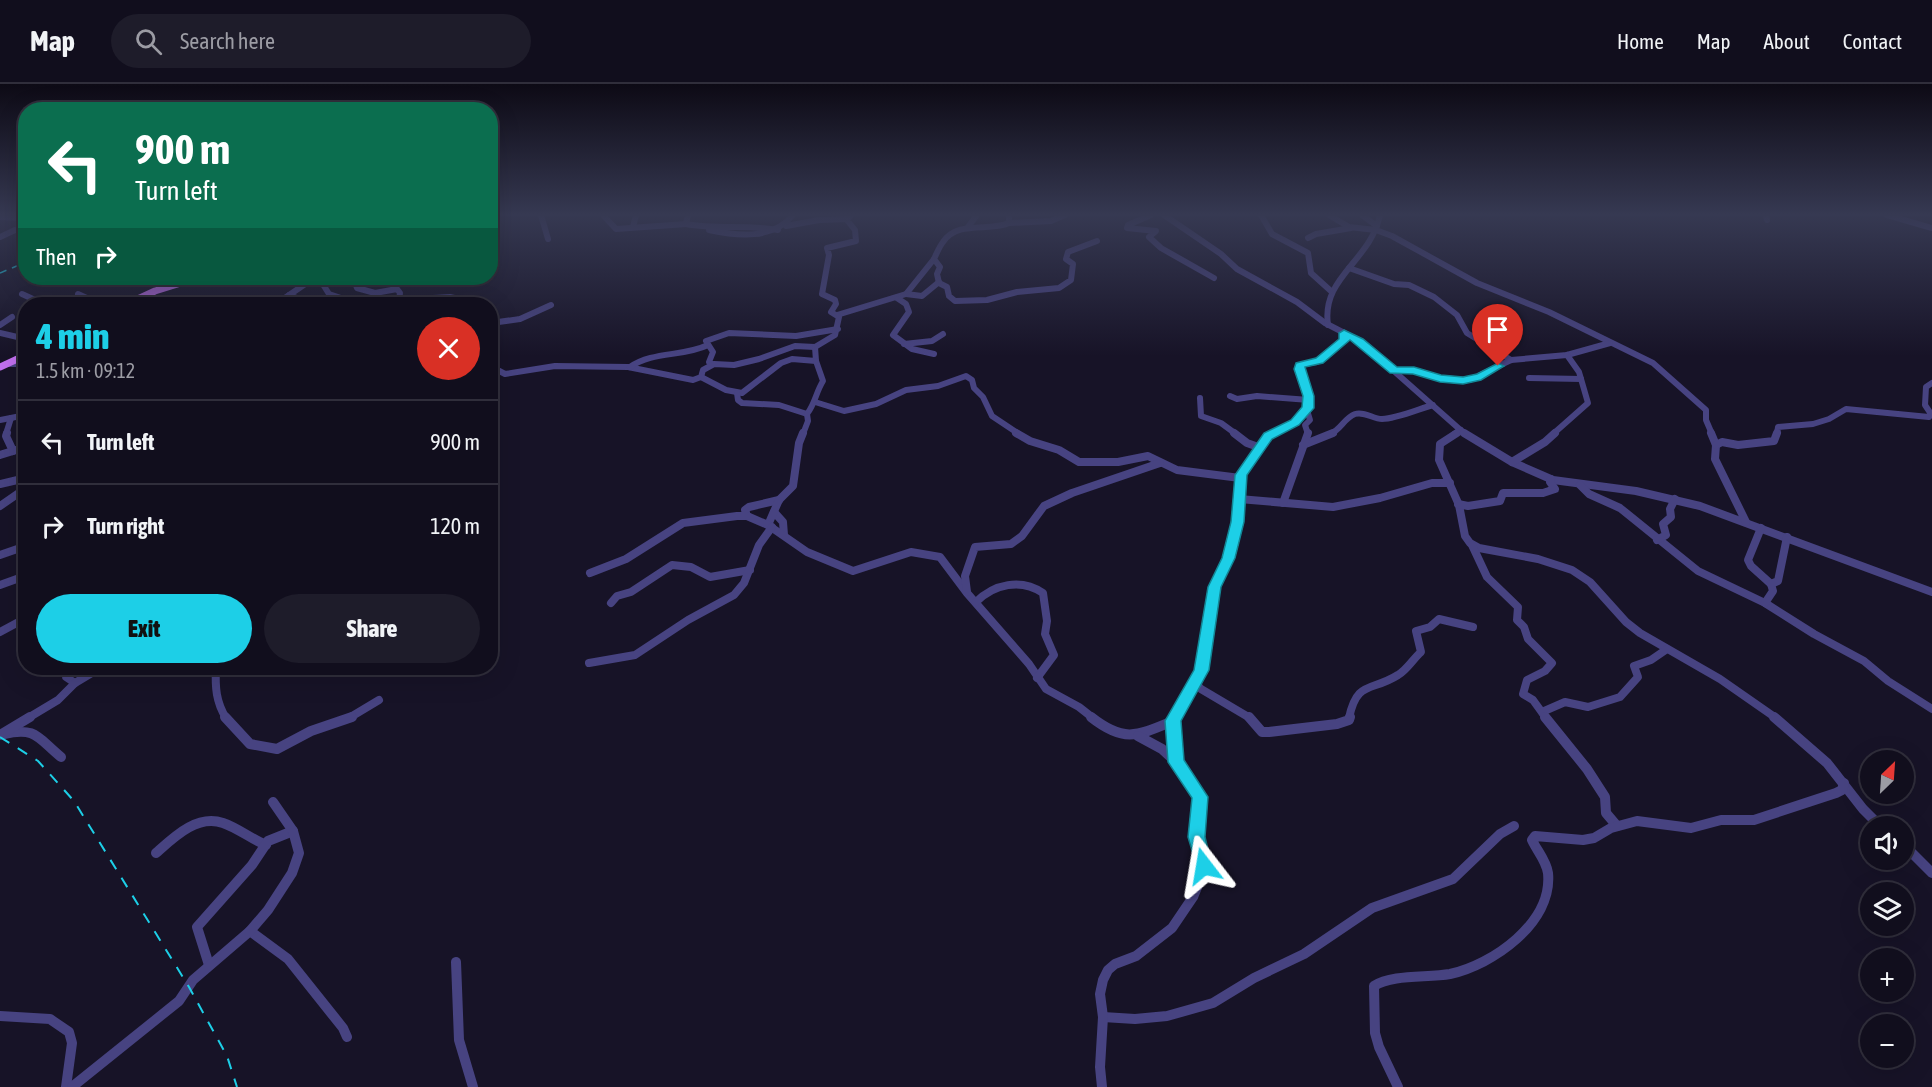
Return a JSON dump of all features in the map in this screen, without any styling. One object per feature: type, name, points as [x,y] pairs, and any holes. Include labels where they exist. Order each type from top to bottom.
[{"type":"main road","points":[[143,297],[173,285]]},
{"type":"main road","points":[[3,365],[18,358]]},
{"type":"street","points":[[826,262],[827,272],[821,285],[822,294],[835,300],[836,304],[831,312],[837,315],[906,294],[932,262]]},
{"type":"street","points":[[936,262],[940,267],[939,282]]},
{"type":"street","points":[[939,282],[947,287],[949,296],[958,302],[973,298],[987,300],[1017,292],[1059,288],[1071,280],[1072,264],[1069,262]]},
{"type":"street","points":[[1186,262],[1214,278]]},
{"type":"street","points":[[1229,262],[1238,270],[1297,302],[1328,325],[1360,341],[1461,430],[1512,462],[1551,479],[1675,499],[1788,537],[1932,592]]},
{"type":"street","points":[[1309,262],[1311,273],[1332,292]]},
{"type":"street","points":[[1328,325],[1326,315],[1332,292],[1354,262]]},
{"type":"street","points":[[1442,262],[1477,284],[1541,308],[1659,367],[1703,407],[1716,445],[1715,459],[1746,522]]},
{"type":"street","points":[[1349,268],[1394,284],[1409,285],[1429,294],[1457,315],[1467,333],[1511,360]]},
{"type":"street","points":[[906,294],[922,296],[939,282]]},
{"type":"street","points":[[286,297],[304,285]]},
{"type":"street","points":[[323,285],[329,294],[338,297]]},
{"type":"street","points":[[356,285],[357,288],[378,293],[397,289],[399,297]]},
{"type":"street","points":[[22,294],[29,297]]},
{"type":"street","points":[[78,294],[85,297]]},
{"type":"street","points":[[289,295],[294,297]]},
{"type":"street","points":[[897,298],[906,304],[909,312],[892,334],[918,353],[934,354]]},
{"type":"street","points":[[498,323],[519,319],[551,304]]},
{"type":"street","points":[[701,377],[703,370],[712,364],[734,365],[769,356],[795,346],[815,347],[835,335],[839,319],[837,315]]},
{"type":"street","points":[[0,325],[12,317]]},
{"type":"street","points":[[712,364],[709,362],[713,352],[708,345],[708,340],[724,335],[752,333],[772,336],[838,329]]},
{"type":"street","points":[[0,333],[18,337]]},
{"type":"street","points":[[1284,503],[1308,432],[1305,425],[1310,421],[1307,409],[1309,400],[1299,369],[1300,365],[1319,360],[1345,340],[1344,333]]},
{"type":"street","points":[[904,344],[932,341],[943,334]]},
{"type":"street","points":[[1394,370],[1414,370],[1440,378],[1463,380],[1481,376],[1511,360],[1567,356],[1610,343]]},
{"type":"street","points":[[630,367],[637,362],[659,356],[691,352],[708,345]]},
{"type":"street","points":[[589,663],[635,654],[742,588],[779,500],[793,486],[799,443],[808,421],[807,414],[815,402],[815,395],[823,381],[816,361],[815,347]]},
{"type":"street","points":[[1512,462],[1542,445],[1588,403],[1578,369],[1567,356]]},
{"type":"street","points":[[701,377],[726,392],[744,392],[768,371],[789,360],[797,359],[809,363],[816,361]]},
{"type":"street","points":[[3,365],[18,364]]},
{"type":"street","points":[[498,370],[505,374],[555,366],[630,367],[693,380],[701,377]]},
{"type":"street","points":[[815,402],[844,411],[884,401],[904,390],[942,385],[966,376],[972,380],[974,388],[983,398],[992,416],[1030,441],[1059,450],[1082,463],[1097,460],[1118,462],[1148,456],[1180,471],[1240,478]]},
{"type":"street","points":[[1529,378],[1581,379]]},
{"type":"street","points":[[1716,445],[1722,442],[1738,445],[1774,441],[1777,438],[1778,427],[1810,426],[1837,416],[1846,410],[1929,417],[1931,414],[1926,405],[1926,387],[1932,383]]},
{"type":"street","points":[[736,393],[738,400],[742,403],[779,405],[807,414]]},
{"type":"street","points":[[1230,396],[1239,400],[1256,396],[1285,400],[1309,400]]},
{"type":"street","points":[[1200,398],[1201,416],[1221,423],[1247,443],[1261,448]]},
{"type":"street","points":[[1285,400],[1307,409]]},
{"type":"street","points":[[1303,445],[1338,431],[1346,420],[1355,414],[1367,414],[1382,419],[1433,405]]},
{"type":"street","points":[[1176,762],[1173,721],[1201,670],[1215,587],[1228,558],[1233,539],[1240,478],[1268,436],[1295,423],[1307,409]]},
{"type":"street","points":[[0,420],[18,417]]},
{"type":"street","points":[[11,418],[6,436],[13,451]]},
{"type":"street","points":[[1461,430],[1458,434],[1443,441],[1438,448],[1439,460],[1458,504],[1465,536],[1472,545],[1487,577],[1518,607],[1517,620],[1524,627],[1525,635],[1552,663],[1545,671],[1527,680],[1523,690],[1524,695],[1533,699],[1587,769],[1605,797],[1606,813],[1617,826]]},
{"type":"street","points":[[0,455],[18,449]]},
{"type":"street","points":[[967,594],[965,579],[975,547],[1012,543],[1027,530],[1043,507],[1085,487],[1133,476],[1160,463]]},
{"type":"street","points":[[1458,504],[1468,506],[1500,501],[1503,493],[1546,492],[1555,489],[1550,482],[1551,479]]},
{"type":"street","points":[[0,484],[18,480]]},
{"type":"street","points":[[1239,500],[1325,507],[1340,506],[1380,498],[1400,490],[1432,483],[1450,483]]},
{"type":"street","points":[[1580,485],[1589,494],[1620,508],[1657,540],[1716,581],[1765,603],[1814,634],[1864,661],[1888,681],[1932,709]]},
{"type":"street","points":[[0,506],[18,494]]},
{"type":"street","points":[[1657,540],[1666,535],[1663,526],[1671,517],[1670,507],[1675,499]]},
{"type":"street","points":[[747,516],[745,510],[749,507],[779,500]]},
{"type":"street","points":[[774,512],[781,517],[785,528],[784,535]]},
{"type":"street","points":[[590,573],[626,559],[683,523],[747,516],[770,526],[807,552],[856,571],[911,552],[940,557],[967,594],[1033,670],[1046,689],[1079,707],[1104,727],[1114,732],[1138,736],[1162,749],[1176,762],[1200,797],[1196,837],[1203,862],[1203,875],[1193,897],[1172,928],[1136,956],[1115,964],[1102,980],[1100,994],[1103,1017],[1100,1067],[1102,1087]]},
{"type":"street","points":[[1761,528],[1748,560],[1751,566],[1771,584],[1773,591],[1765,603]]},
{"type":"street","points":[[1771,584],[1778,581],[1788,537]]},
{"type":"street","points":[[1472,545],[1559,565],[1579,573],[1594,584],[1626,624],[1765,711],[1812,749],[1844,783],[1861,810],[1868,816]]},
{"type":"street","points":[[0,555],[18,549]]},
{"type":"street","points":[[611,603],[617,596],[631,592],[672,565],[691,567],[710,577],[750,570]]},
{"type":"street","points":[[0,585],[18,579]]},
{"type":"street","points":[[976,602],[987,593],[1024,583],[1035,585],[1046,596],[1046,634],[1054,655],[1037,678]]},
{"type":"street","points":[[1195,682],[1201,689],[1248,716],[1262,732],[1296,731],[1316,726],[1337,725],[1350,720],[1352,700],[1364,687],[1400,674],[1420,652],[1421,647],[1415,634],[1416,631],[1431,627],[1439,619],[1473,627]]},
{"type":"street","points":[[0,632],[18,622]]},
{"type":"street","points":[[1542,712],[1565,702],[1588,707],[1620,697],[1638,677],[1634,666],[1651,660],[1667,649]]},
{"type":"street","points":[[66,675],[75,684]]},
{"type":"street","points":[[0,735],[58,700],[75,684],[89,675]]},
{"type":"street","points":[[216,675],[215,690],[219,708],[230,724],[250,744],[270,749],[284,746],[311,731],[350,718],[379,700]]},
{"type":"street","points":[[1138,736],[1173,721]]},
{"type":"street","points":[[0,735],[23,730],[32,732],[61,757]]},
{"type":"street","points":[[1398,1087],[1379,1047],[1375,1033],[1374,986],[1383,980],[1447,975],[1493,960],[1507,950],[1524,931],[1539,908],[1548,884],[1547,866],[1534,845],[1533,837],[1541,835],[1564,840],[1589,840],[1617,826],[1643,820],[1690,828],[1726,820],[1754,820],[1840,792],[1844,783]]},
{"type":"street","points":[[72,1087],[102,1065],[179,1000],[193,980],[250,931],[268,910],[292,873],[299,853],[294,831],[273,802]]},
{"type":"street","points":[[156,853],[185,830],[204,822],[222,822],[266,845]]},
{"type":"street","points":[[1103,1017],[1149,1019],[1188,1012],[1227,996],[1254,978],[1310,950],[1372,908],[1429,890],[1454,878],[1483,854],[1505,828],[1514,826]]},
{"type":"street","points":[[209,965],[197,927],[272,839],[294,831]]},
{"type":"street","points":[[1914,855],[1932,873]]},
{"type":"street","points":[[250,931],[288,959],[343,1028],[347,1037]]},
{"type":"street","points":[[456,962],[456,1027],[460,1052],[473,1087]]},
{"type":"street","points":[[0,1016],[50,1019],[69,1032],[72,1052],[66,1087]]},
{"type":"railway","points":[[0,273],[18,265]]},
{"type":"railway","points":[[0,737],[38,761],[74,801],[189,987],[227,1056],[237,1087]]},
{"type":"route","points":[[1204,866],[1196,837],[1200,797],[1176,762],[1173,721],[1201,670],[1215,587],[1228,558],[1238,522],[1241,475],[1268,436],[1295,423],[1308,408],[1309,401],[1299,369],[1300,365],[1317,362],[1345,340],[1344,333],[1360,341],[1394,370],[1414,370],[1440,378],[1470,380],[1498,366]]}]
